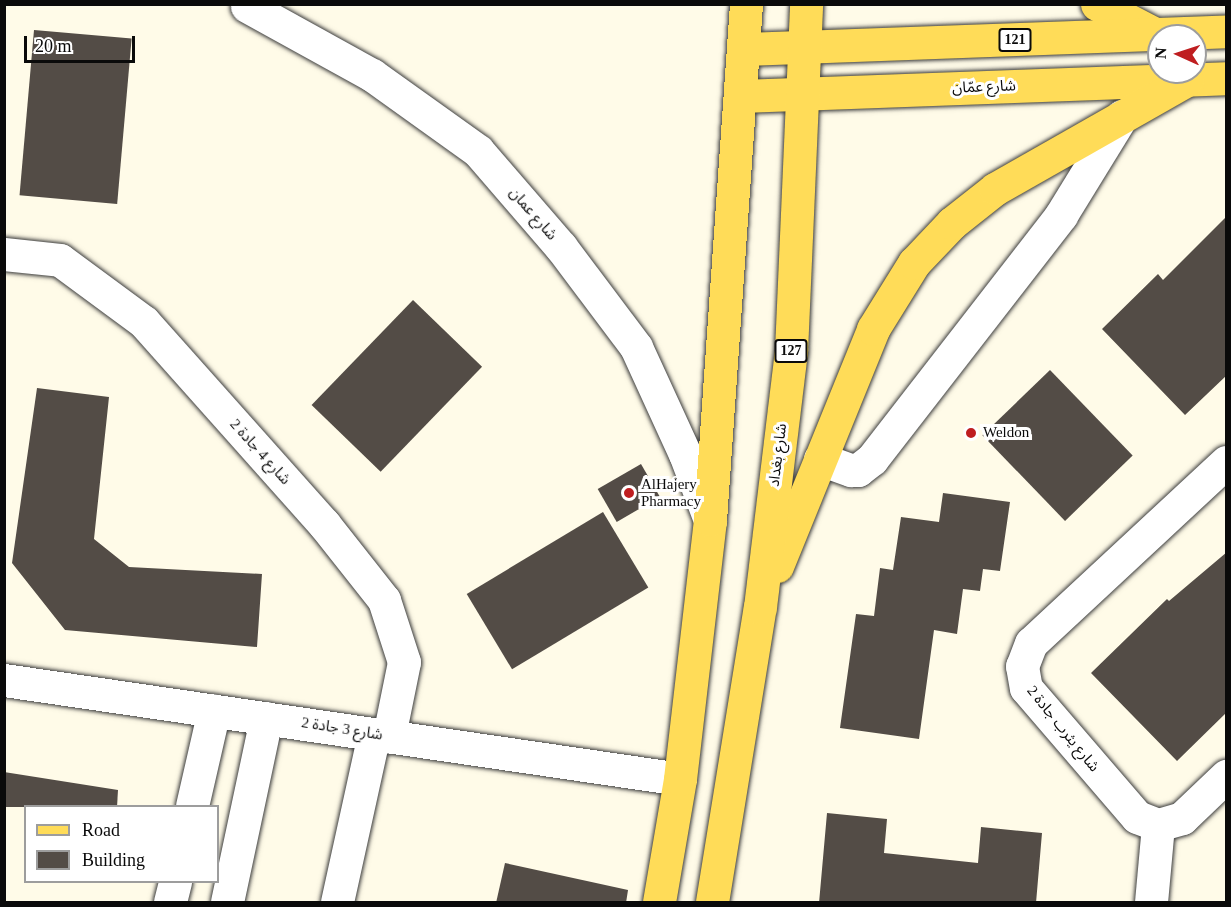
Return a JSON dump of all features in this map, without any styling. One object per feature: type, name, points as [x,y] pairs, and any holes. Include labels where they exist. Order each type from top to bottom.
[{"type":"main road","points":[[659,903],[680,779],[710,520],[745,49],[746,4]]},
{"type":"main road","name":"شارع بغداد","points":[[712,903],[760,607],[791,351],[806,4]]},
{"type":"main road","points":[[1097,4],[1147,30]]},
{"type":"main road","name":"121","points":[[1207,32],[1227,31]]},
{"type":"main road","name":"121","points":[[745,49],[1147,35]]},
{"type":"main road","name":"شارع عمّان","points":[[1207,79],[1227,78]]},
{"type":"main road","name":"شارع عمّان","points":[[741,96],[1147,81]]},
{"type":"main road","points":[[760,607],[873,329],[914,263],[952,223],[995,189],[1180,84]]},
{"type":"street","name":"شارع عمان","points":[[245,5],[372,75],[478,151],[561,248],[636,347],[685,454],[710,520]]},
{"type":"street","points":[[820,459],[851,470],[858,470],[872,459],[1061,215],[1122,116]]},
{"type":"street","name":"شارع 4 جادة 2","points":[[4,254],[60,260],[144,322],[324,524],[384,600],[404,662],[381,735],[337,903]]},
{"type":"street","name":"شارع يثرب جادة 2","points":[[1158,825],[1137,817],[1026,688],[1022,666],[1031,643],[1227,462]]},
{"type":"street","name":"شارع 3 جادة 2","points":[[4,680],[680,779]]},
{"type":"street","points":[[192,805],[214,710]]},
{"type":"street","points":[[227,903],[267,718]]},
{"type":"street","points":[[1151,903],[1158,825],[1182,818],[1227,776]]},
{"type":"street","points":[[170,903],[175,883]]},
{"type":"building","points":[[34,30],[132,39],[117,204],[20,195]]},
{"type":"building","points":[[1227,216],[1227,375],[1185,415],[1102,329],[1158,274],[1163,280]]},
{"type":"building","points":[[413,300],[482,367],[381,472],[312,405]]},
{"type":"building","points":[[1050,370],[1133,456],[1065,521],[982,435]]},
{"type":"building","points":[[37,388],[109,397],[94,539],[129,567],[262,574],[257,647],[65,630],[12,563]]},
{"type":"building","name":"AlHajery Pharmacy","points":[[641,464],[660,497],[617,522],[598,489]]},
{"type":"building","points":[[943,493],[1010,502],[1000,571],[983,569],[980,591],[963,589],[957,634],[934,630],[919,739],[840,728],[856,614],[874,616],[880,568],[893,570],[901,517],[939,522]]},
{"type":"building","points":[[603,512],[648,587],[512,669],[467,594]]},
{"type":"building","points":[[1227,552],[1227,712],[1177,761],[1091,673],[1167,599],[1169,601]]},
{"type":"building","points":[[4,772],[118,790],[117,805],[4,807]]},
{"type":"building","points":[[827,813],[887,819],[884,853],[978,863],[981,827],[1042,833],[1036,903],[819,903]]},
{"type":"building","points":[[505,863],[628,890],[626,903],[496,903]]},
{"type":"place","name":"Weldon","points":[[971,433]]},
{"type":"place","name":"AlHajery Pharmacy","points":[[629,493]]}]
